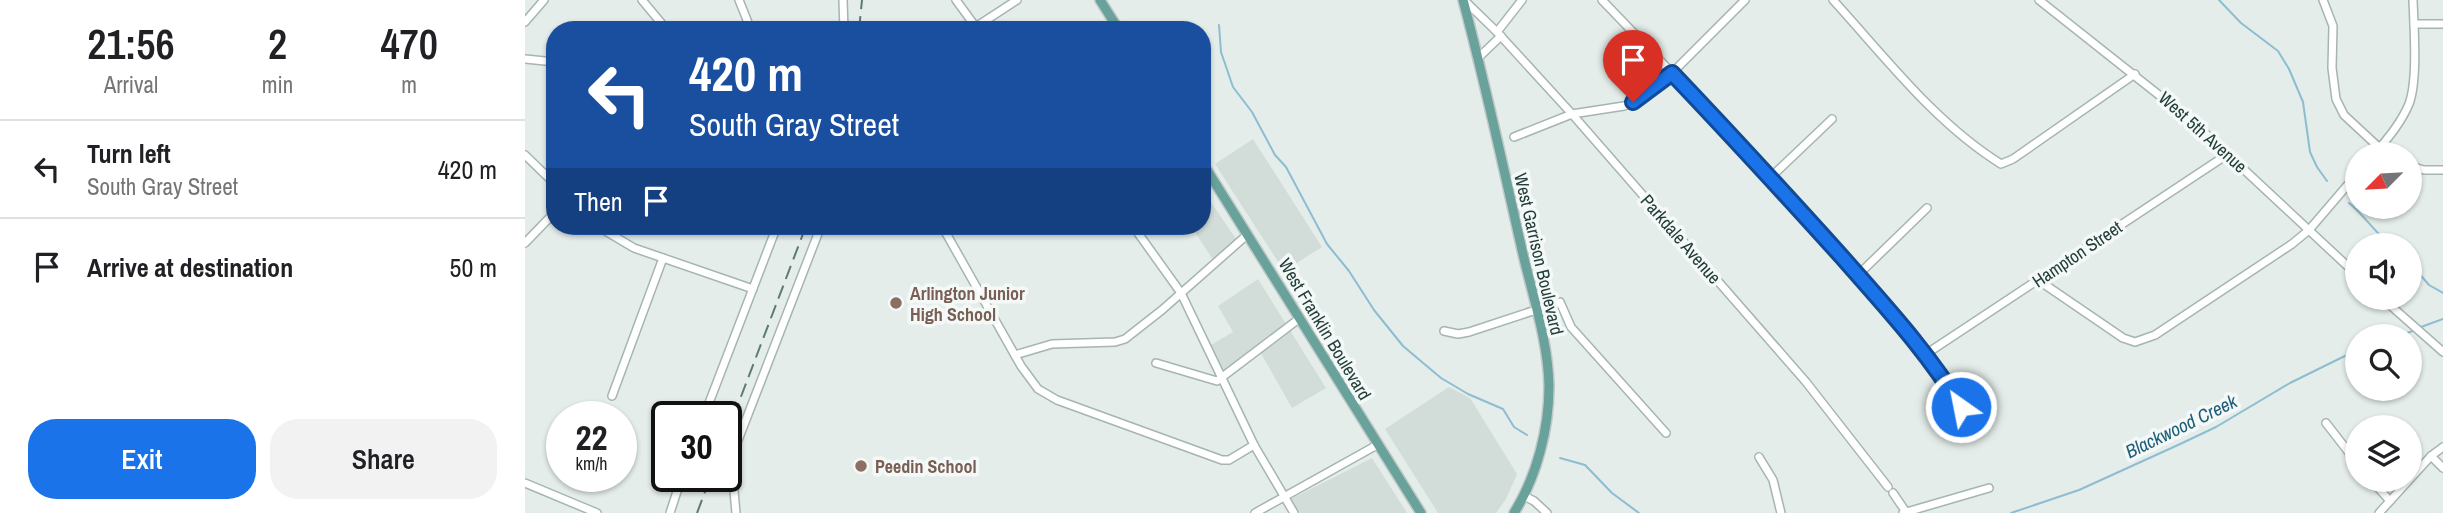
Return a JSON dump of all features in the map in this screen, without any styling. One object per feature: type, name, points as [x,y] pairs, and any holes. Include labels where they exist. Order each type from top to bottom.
[{"type":"main road","points":[[1100,0],[1113,21]]},
{"type":"main road","name":"West Garrison Boulevard","points":[[1464,0],[1548,370],[1547,419],[1539,456],[1524,496],[1514,513]]},
{"type":"main road","name":"West Franklin Boulevard","points":[[1211,176],[1421,513]]},
{"type":"street","points":[[525,22],[544,0]]},
{"type":"street","points":[[642,0],[660,21]]},
{"type":"street","points":[[739,0],[747,21]]},
{"type":"street","points":[[843,0],[844,21]]},
{"type":"street","points":[[956,0],[970,21]]},
{"type":"street","points":[[987,21],[1017,0]]},
{"type":"street","name":"Parkdale Avenue","points":[[1464,0],[1499,34],[1571,114],[1806,382],[1891,490],[1904,512]]},
{"type":"street","points":[[1477,59],[1499,34],[1522,0]]},
{"type":"street","points":[[1602,0],[1771,177],[1858,275],[1926,354],[1972,425]]},
{"type":"street","points":[[1514,136],[1571,114],[1624,106],[1672,73],[1745,0]]},
{"type":"street","points":[[1833,0],[1918,95],[1982,152],[2001,164],[2013,159],[2135,74]]},
{"type":"street","name":"West 5th Avenue","points":[[2039,0],[2135,74],[2228,154],[2345,264]]},
{"type":"street","points":[[2323,0],[2333,26],[2332,68],[2336,99],[2344,115],[2369,142]]},
{"type":"street","points":[[2384,142],[2399,123],[2410,102],[2413,77],[2413,0]]},
{"type":"street","points":[[2414,24],[2443,24]]},
{"type":"street","points":[[525,59],[546,61]]},
{"type":"street","points":[[1771,177],[1832,119]]},
{"type":"street","name":"Hampton Street","points":[[1926,354],[2228,154]]},
{"type":"street","points":[[525,155],[546,175]]},
{"type":"street","points":[[2422,169],[2443,170]]},
{"type":"street","points":[[2038,280],[2123,338],[2135,342],[2155,335],[2309,230],[2345,188]]},
{"type":"street","points":[[1858,275],[1927,208]]},
{"type":"street","points":[[525,243],[546,221]]},
{"type":"street","points":[[1015,355],[1052,344],[1103,343],[1125,339],[1248,234]]},
{"type":"street","points":[[610,235],[621,242],[663,258],[753,289]]},
{"type":"street","points":[[710,401],[774,235]]},
{"type":"street","points":[[736,513],[733,480],[735,448],[818,235]]},
{"type":"street","points":[[947,235],[1036,387],[1057,400],[1222,460],[1229,460],[1254,445]]},
{"type":"street","points":[[1139,235],[1181,293],[1254,445],[1294,513]]},
{"type":"street","points":[[612,396],[663,258]]},
{"type":"street","points":[[1444,331],[1458,334],[1469,332],[1556,302],[1563,304],[1571,327],[1667,433]]},
{"type":"street","points":[[2395,310],[2443,352]]},
{"type":"street","points":[[1156,363],[1217,382],[1300,318]]},
{"type":"street","points":[[2326,423],[2345,448]]},
{"type":"street","points":[[1255,513],[1377,445]]},
{"type":"street","points":[[2379,513],[2431,456],[2443,447]]},
{"type":"street","points":[[2431,456],[2443,468]]},
{"type":"street","points":[[1759,457],[1773,480],[1781,513]]},
{"type":"street","points":[[525,484],[597,513]]},
{"type":"street","points":[[1904,512],[1989,488]]},
{"type":"street","points":[[670,513],[677,492]]},
{"type":"street","points":[[2382,492],[2391,501]]},
{"type":"street","points":[[1524,496],[1548,513]]},
{"type":"shaded area","points":[[1253,139],[1322,247],[1284,271],[1215,164]]},
{"type":"shaded area","points":[[1211,202],[1236,239],[1213,260],[1197,235],[1211,235]]},
{"type":"shaded area","points":[[1258,279],[1326,388],[1292,408],[1258,348],[1223,372],[1209,346],[1233,332],[1218,306]]},
{"type":"shaded area","points":[[1449,387],[1470,398],[1517,474],[1506,499],[1496,513],[1438,513],[1385,429]]},
{"type":"shaded area","points":[[1372,458],[1407,513],[1300,513],[1291,499]]},
{"type":"waterway","points":[[2219,0],[2241,23],[2278,51],[2289,69],[2303,102],[2310,152],[2327,181]]},
{"type":"waterway","points":[[1219,25],[1221,52],[1233,87],[1252,112],[1275,155],[1286,167],[1327,244],[1349,271],[1374,310],[1403,346],[1441,378],[1468,394],[1503,409],[1514,427],[1527,435]]},
{"type":"waterway","points":[[2365,219],[2378,233]]},
{"type":"waterway","points":[[2422,277],[2429,285],[2443,293]]},
{"type":"waterway","name":"Blackwood Creek","points":[[2422,327],[2443,319]]},
{"type":"waterway","name":"Blackwood Creek","points":[[2011,513],[2079,490],[2178,445],[2345,356]]},
{"type":"waterway","points":[[1560,458],[1585,465],[1612,493],[1639,513]]},
{"type":"railway","points":[[860,21],[862,0]]},
{"type":"railway","points":[[739,401],[803,235]]},
{"type":"railway","points":[[697,513],[705,492]]},
{"type":"place","name":"Arlington Junior High School","points":[[896,303]]},
{"type":"place","name":"Peedin School","points":[[861,466]]},
{"type":"route","points":[[1633,102],[1672,73],[1771,177],[1858,275],[1926,354],[1961,407]]}]
